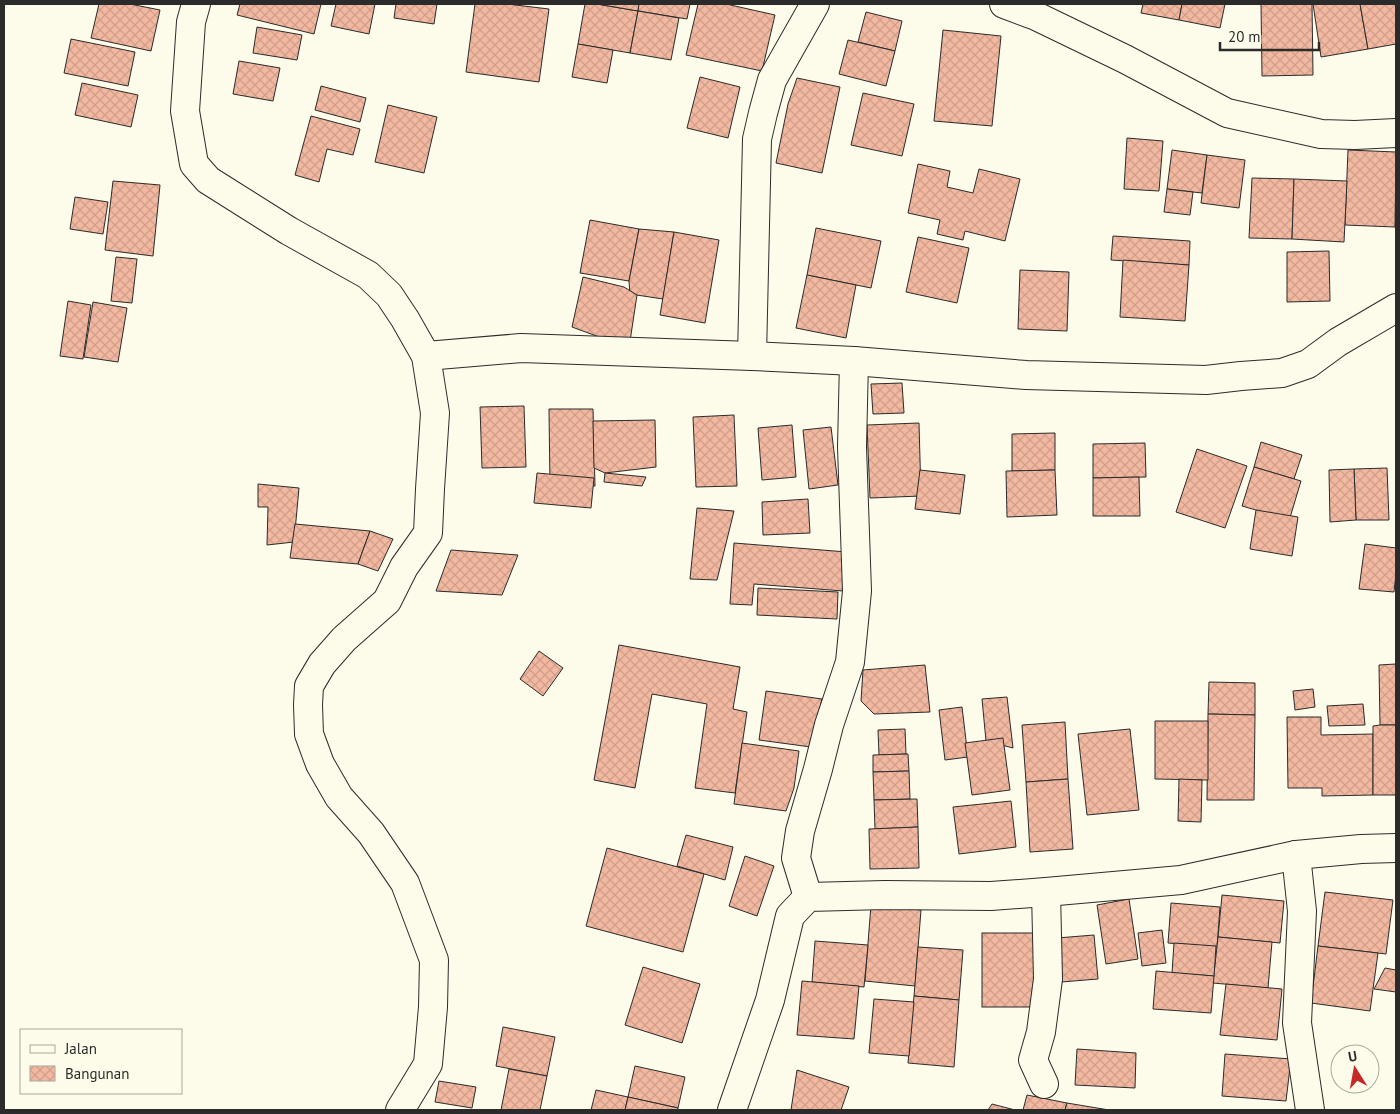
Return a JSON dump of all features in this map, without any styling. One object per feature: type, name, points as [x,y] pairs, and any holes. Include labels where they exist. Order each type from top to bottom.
[{"type":"street","points":[[196,4],[191,22],[185,111],[194,164],[208,180],[289,232],[368,275],[389,295],[426,356],[436,413],[428,533],[404,568],[387,602],[344,639],[322,664],[309,686],[308,705],[309,734],[320,764],[339,797],[371,833],[404,883],[434,960],[433,1007],[428,1064],[400,1110]]},
{"type":"street","points":[[752,356],[757,139],[772,80],[814,4]]},
{"type":"street","points":[[1004,4],[1045,20],[1227,113],[1321,134],[1355,136],[1396,133]]},
{"type":"street","points":[[426,356],[521,348],[854,361],[1026,375],[1206,380],[1282,373],[1308,364],[1338,342],[1396,308]]},
{"type":"street","points":[[808,897],[796,858],[800,831],[829,725],[850,662],[857,591],[852,447],[854,361]]},
{"type":"street","points":[[732,1110],[770,1000],[790,916],[808,897],[885,895],[991,896],[1046,892],[1181,880],[1296,855],[1396,848]]},
{"type":"street","points":[[1296,855],[1302,910],[1297,1023],[1310,1110]]},
{"type":"street","points":[[1044,1084],[1033,1060],[1041,1032],[1048,979],[1046,892]]},
{"type":"building","points":[[99,4],[130,4],[160,10],[151,51],[91,38]]},
{"type":"building","points":[[240,4],[321,4],[314,34],[237,15]]},
{"type":"building","points":[[336,4],[375,4],[369,34],[331,26]]},
{"type":"building","points":[[396,4],[437,4],[434,24],[394,18]]},
{"type":"building","points":[[475,4],[507,4],[549,9],[539,82],[466,72]]},
{"type":"building","points":[[585,4],[597,4],[638,11],[630,53],[578,44]]},
{"type":"building","points":[[597,4],[639,4],[638,11]]},
{"type":"building","points":[[639,4],[690,4],[687,19],[638,11]]},
{"type":"building","points":[[698,4],[726,4],[775,15],[762,71],[686,55]]},
{"type":"building","points":[[1143,4],[1182,4],[1179,20],[1141,13]]},
{"type":"building","points":[[1182,4],[1225,4],[1220,28],[1179,20]]},
{"type":"building","points":[[1261,4],[1312,4],[1313,75],[1262,76]]},
{"type":"building","points":[[1313,4],[1360,4],[1368,49],[1321,57]]},
{"type":"building","points":[[1360,4],[1396,4],[1396,44],[1368,49]]},
{"type":"building","points":[[638,11],[679,18],[671,60],[630,53]]},
{"type":"building","points":[[866,12],[902,21],[895,51],[858,42]]},
{"type":"building","points":[[257,27],[302,35],[297,60],[253,53]]},
{"type":"building","points":[[943,30],[1001,36],[992,126],[934,121]]},
{"type":"building","points":[[71,39],[135,52],[128,86],[64,73]]},
{"type":"building","points":[[848,40],[895,51],[886,86],[839,74]]},
{"type":"building","points":[[578,44],[613,50],[607,83],[572,77]]},
{"type":"building","points":[[239,61],[280,68],[273,101],[233,94]]},
{"type":"building","points":[[700,77],[740,87],[728,138],[687,128]]},
{"type":"building","points":[[797,78],[840,87],[822,173],[776,163],[788,104]]},
{"type":"building","points":[[82,83],[138,95],[131,127],[75,115]]},
{"type":"building","points":[[321,86],[366,98],[360,122],[315,110]]},
{"type":"building","points":[[863,93],[914,104],[902,156],[851,145]]},
{"type":"building","points":[[388,105],[437,117],[424,173],[375,162]]},
{"type":"building","points":[[311,116],[360,129],[353,155],[327,149],[319,182],[295,175]]},
{"type":"building","points":[[1127,138],[1163,141],[1159,191],[1124,189]]},
{"type":"building","points":[[1172,150],[1207,155],[1202,193],[1167,189]]},
{"type":"building","points":[[1348,150],[1396,152],[1395,227],[1345,225]]},
{"type":"building","points":[[1207,155],[1245,160],[1239,208],[1201,203]]},
{"type":"building","points":[[918,164],[950,171],[947,187],[973,193],[979,169],[1020,179],[1005,241],[965,231],[963,240],[937,234],[940,220],[908,213]]},
{"type":"building","points":[[1252,178],[1294,179],[1292,239],[1249,238]]},
{"type":"building","points":[[1294,179],[1347,181],[1344,242],[1292,239]]},
{"type":"building","points":[[113,181],[160,185],[153,256],[105,250]]},
{"type":"building","points":[[1167,189],[1193,192],[1190,215],[1164,212]]},
{"type":"building","points":[[75,197],[108,202],[103,234],[70,229]]},
{"type":"building","points":[[590,220],[639,229],[629,281],[580,273]]},
{"type":"building","points":[[816,228],[881,241],[871,288],[807,275]]},
{"type":"building","points":[[639,229],[674,232],[663,299],[630,294],[629,281]]},
{"type":"building","points":[[674,232],[719,240],[705,323],[660,315]]},
{"type":"building","points":[[1113,236],[1190,241],[1189,265],[1111,260]]},
{"type":"building","points":[[918,237],[969,248],[957,303],[906,292]]},
{"type":"building","points":[[1329,251],[1330,301],[1287,302],[1287,252]]},
{"type":"building","points":[[116,257],[137,259],[132,303],[111,301]]},
{"type":"building","points":[[1123,260],[1189,265],[1185,321],[1120,317]]},
{"type":"building","points":[[1020,270],[1069,272],[1067,331],[1018,329]]},
{"type":"building","points":[[807,275],[856,285],[846,338],[796,328]]},
{"type":"building","points":[[583,277],[624,287],[637,295],[629,348],[572,327]]},
{"type":"building","points":[[68,301],[91,305],[83,359],[60,356]]},
{"type":"building","points":[[93,302],[127,308],[118,362],[84,357]]},
{"type":"building","points":[[902,383],[904,413],[873,414],[871,384]]},
{"type":"building","points":[[524,406],[526,467],[482,468],[480,407]]},
{"type":"building","points":[[549,409],[593,409],[595,486],[550,487]]},
{"type":"building","points":[[734,415],[737,486],[696,487],[693,417]]},
{"type":"building","points":[[655,420],[656,467],[605,473],[594,468],[593,421]]},
{"type":"building","points":[[919,423],[921,496],[870,498],[867,425]]},
{"type":"building","points":[[792,425],[796,477],[762,480],[758,428]]},
{"type":"building","points":[[831,427],[838,485],[809,489],[803,430]]},
{"type":"building","points":[[1055,433],[1055,470],[1012,471],[1012,434]]},
{"type":"building","points":[[1261,442],[1302,455],[1294,479],[1254,467]]},
{"type":"building","points":[[1145,443],[1146,477],[1093,478],[1093,444]]},
{"type":"building","points":[[1197,449],[1247,466],[1225,528],[1176,512]]},
{"type":"building","points":[[1254,467],[1301,481],[1289,521],[1242,506]]},
{"type":"building","points":[[1387,468],[1389,520],[1356,520],[1354,469]]},
{"type":"building","points":[[1354,469],[1356,520],[1330,522],[1329,470]]},
{"type":"building","points":[[920,470],[965,475],[960,514],[915,509]]},
{"type":"building","points":[[1055,470],[1057,515],[1007,517],[1006,471]]},
{"type":"building","points":[[537,473],[594,478],[591,508],[534,503]]},
{"type":"building","points":[[605,473],[646,477],[642,486],[604,482]]},
{"type":"building","points":[[1139,477],[1140,516],[1093,516],[1093,478]]},
{"type":"building","points":[[258,484],[299,488],[294,542],[267,545],[268,507],[258,507]]},
{"type":"building","points":[[808,499],[810,533],[763,535],[762,502]]},
{"type":"building","points":[[697,508],[734,511],[717,580],[690,579]]},
{"type":"building","points":[[1256,510],[1298,517],[1292,556],[1250,549]]},
{"type":"building","points":[[295,524],[370,531],[358,564],[290,558]]},
{"type":"building","points":[[370,531],[393,539],[378,571],[358,564]]},
{"type":"building","points":[[734,543],[847,552],[843,591],[754,584],[752,605],[730,604]]},
{"type":"building","points":[[1365,544],[1396,548],[1394,592],[1359,589]]},
{"type":"building","points":[[451,550],[518,555],[502,595],[436,591]]},
{"type":"building","points":[[758,588],[838,592],[837,619],[757,615]]},
{"type":"building","points":[[619,645],[740,667],[733,709],[747,712],[735,793],[695,788],[707,704],[652,694],[635,788],[594,780]]},
{"type":"building","points":[[539,651],[563,668],[543,696],[520,679]]},
{"type":"building","points":[[1396,664],[1396,725],[1380,725],[1379,665]]},
{"type":"building","points":[[925,665],[930,712],[874,714],[861,701],[863,670]]},
{"type":"building","points":[[1209,682],[1255,683],[1255,715],[1208,714]]},
{"type":"building","points":[[1313,689],[1315,707],[1295,710],[1293,691]]},
{"type":"building","points":[[766,691],[822,699],[811,747],[759,740]]},
{"type":"building","points":[[1007,697],[1013,748],[986,741],[982,699]]},
{"type":"building","points":[[1363,704],[1365,725],[1329,726],[1327,706]]},
{"type":"building","points":[[962,707],[968,757],[945,760],[939,710]]},
{"type":"building","points":[[1208,714],[1255,715],[1254,800],[1207,800]]},
{"type":"building","points":[[1287,717],[1321,717],[1321,735],[1373,734],[1373,795],[1322,796],[1322,788],[1288,788]]},
{"type":"building","points":[[1155,721],[1208,721],[1208,780],[1155,779]]},
{"type":"building","points":[[1065,722],[1068,779],[1026,782],[1022,725]]},
{"type":"building","points":[[1396,725],[1396,795],[1373,795],[1373,726]]},
{"type":"building","points":[[905,729],[906,754],[879,755],[878,730]]},
{"type":"building","points":[[1130,729],[1139,810],[1087,815],[1078,734]]},
{"type":"building","points":[[1003,738],[1010,790],[972,795],[965,743]]},
{"type":"building","points":[[742,743],[799,751],[794,788],[786,811],[734,804]]},
{"type":"building","points":[[908,754],[909,771],[873,772],[873,755]]},
{"type":"building","points":[[909,771],[910,799],[874,800],[873,772]]},
{"type":"building","points":[[1068,779],[1073,849],[1030,852],[1026,782]]},
{"type":"building","points":[[1179,779],[1202,780],[1201,822],[1178,821]]},
{"type":"building","points":[[917,799],[918,827],[875,829],[874,800]]},
{"type":"building","points":[[1011,801],[1016,847],[959,854],[953,807]]},
{"type":"building","points":[[918,827],[919,868],[870,869],[869,829]]},
{"type":"building","points":[[686,835],[733,847],[725,880],[677,866]]},
{"type":"building","points":[[607,848],[704,874],[683,952],[586,926]]},
{"type":"building","points":[[745,856],[774,866],[757,916],[729,906]]},
{"type":"building","points":[[1325,892],[1393,900],[1386,954],[1318,946]]},
{"type":"building","points":[[1222,895],[1284,901],[1280,943],[1218,937]]},
{"type":"building","points":[[1129,899],[1138,959],[1106,964],[1097,905]]},
{"type":"building","points":[[1171,903],[1220,907],[1217,947],[1168,943]]},
{"type":"building","points":[[871,905],[921,910],[915,986],[865,981]]},
{"type":"building","points":[[1162,930],[1166,963],[1142,966],[1138,933]]},
{"type":"building","points":[[982,933],[1037,933],[1037,1007],[982,1007]]},
{"type":"building","points":[[1094,935],[1098,979],[1061,982],[1057,938]]},
{"type":"building","points":[[1218,937],[1272,942],[1268,988],[1213,983]]},
{"type":"building","points":[[815,941],[868,945],[864,987],[812,982]]},
{"type":"building","points":[[1174,943],[1216,946],[1214,976],[1172,973]]},
{"type":"building","points":[[1318,946],[1378,953],[1370,1011],[1311,1003]]},
{"type":"building","points":[[918,947],[963,950],[959,1000],[914,996]]},
{"type":"building","points":[[643,967],[700,984],[682,1043],[625,1025]]},
{"type":"building","points":[[1385,968],[1396,970],[1396,992],[1374,989]]},
{"type":"building","points":[[1156,971],[1214,976],[1211,1013],[1153,1009]]},
{"type":"building","points":[[802,981],[859,986],[854,1039],[797,1035]]},
{"type":"building","points":[[1226,984],[1282,989],[1277,1040],[1220,1035]]},
{"type":"building","points":[[914,996],[959,1000],[954,1067],[908,1063]]},
{"type":"building","points":[[874,999],[914,1002],[909,1056],[869,1053]]},
{"type":"building","points":[[503,1027],[555,1037],[547,1076],[496,1066]]},
{"type":"building","points":[[1077,1049],[1136,1053],[1135,1088],[1075,1085]]},
{"type":"building","points":[[1225,1054],[1291,1059],[1286,1101],[1222,1096]]},
{"type":"building","points":[[635,1066],[685,1077],[678,1108],[628,1097]]},
{"type":"building","points":[[509,1069],[547,1076],[540,1110],[501,1110]]},
{"type":"building","points":[[797,1070],[849,1087],[841,1110],[791,1110]]},
{"type":"building","points":[[439,1081],[476,1087],[472,1108],[435,1102]]},
{"type":"building","points":[[596,1090],[628,1097],[625,1110],[591,1110]]},
{"type":"building","points":[[1027,1095],[1067,1103],[1065,1110],[1023,1110]]},
{"type":"building","points":[[628,1097],[678,1108],[678,1110],[625,1110]]},
{"type":"building","points":[[1067,1103],[1109,1110],[1065,1110]]},
{"type":"building","points":[[992,1104],[1015,1110],[988,1110]]}]
